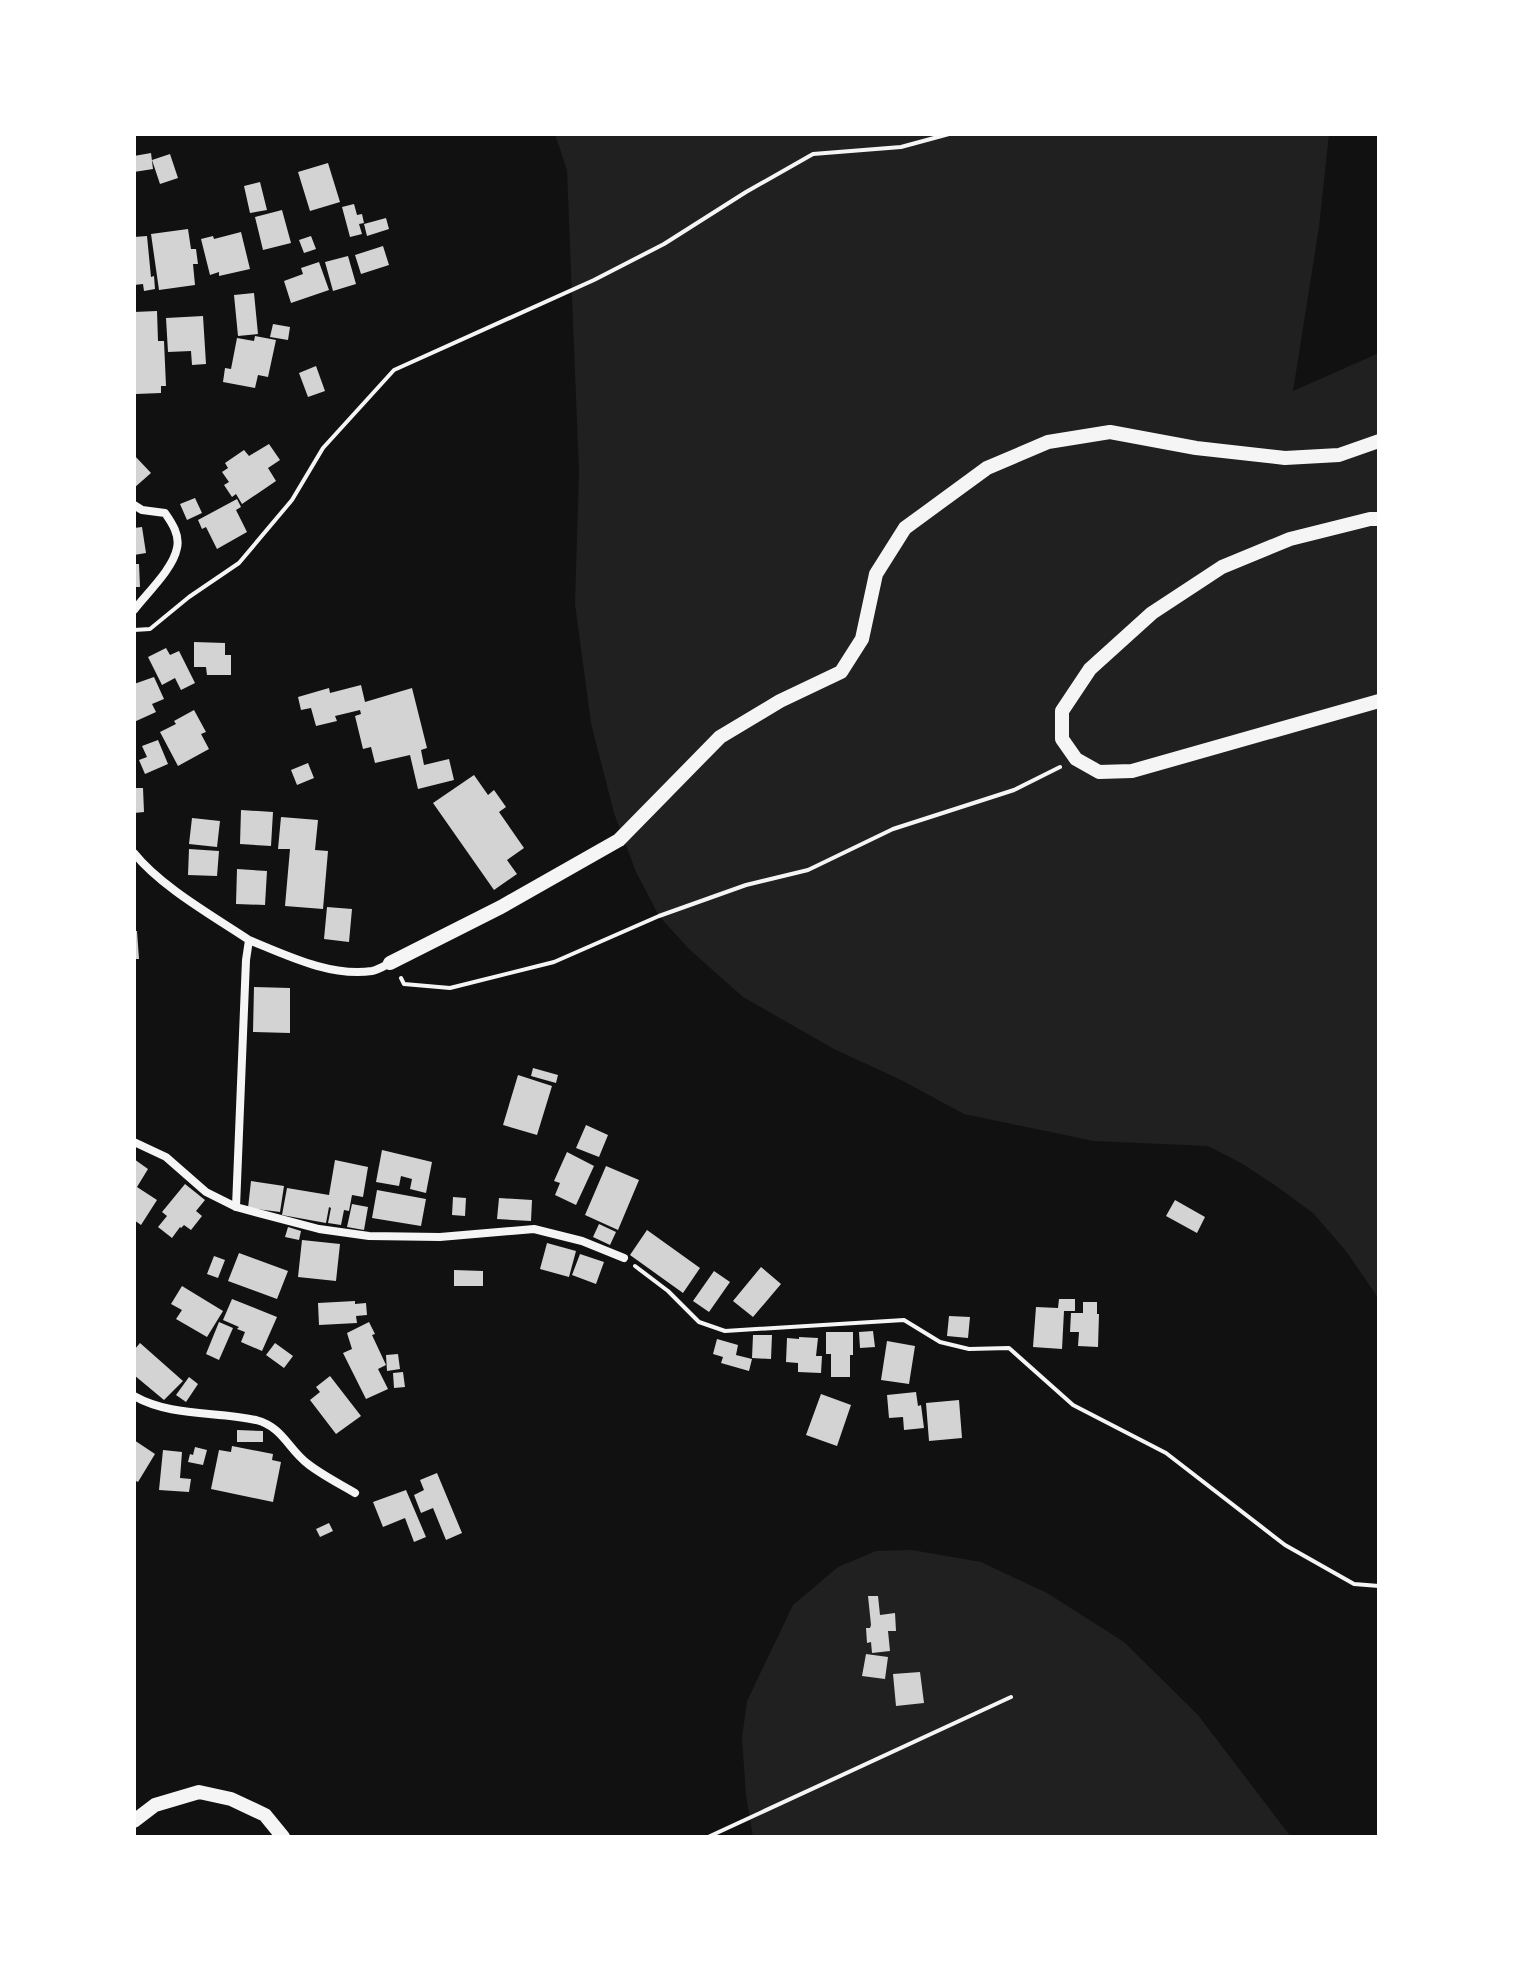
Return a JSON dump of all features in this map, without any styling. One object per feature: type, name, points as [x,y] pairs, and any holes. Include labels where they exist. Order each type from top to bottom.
[{"type":"street","points":[[134,853],[143,864],[192,902],[249,940],[293,958],[338,971],[374,971],[501,907],[619,840],[720,737],[780,701],[841,672],[862,639],[876,574],[905,528],[987,468],[1048,442],[1110,432],[1196,448],[1285,458],[1339,455],[1379,441]]},
{"type":"street","points":[[134,505],[142,510],[165,513],[175,527],[178,546],[170,565],[134,610]]},
{"type":"street","points":[[1379,519],[1317,532],[1222,567],[1152,613],[1090,669],[1062,711],[1062,739],[1076,759],[1099,772],[1132,771],[1379,701]]},
{"type":"street","points":[[236,1207],[249,940]]},
{"type":"street","points":[[134,1142],[166,1157],[206,1192],[236,1207],[319,1229],[369,1236],[440,1237],[534,1229],[582,1241],[624,1258]]},
{"type":"street","points":[[134,1396],[144,1402],[172,1409],[258,1421],[281,1432],[295,1453],[308,1464],[355,1493]]},
{"type":"street","points":[[134,1821],[155,1805],[199,1792],[231,1799],[265,1815],[283,1837]]},
{"type":"path","points":[[134,630],[150,629],[189,597],[239,563],[292,500],[323,448],[394,370],[594,280],[664,244],[813,154],[901,147],[949,134]]},
{"type":"path","points":[[390,963],[404,984],[450,988],[554,962],[659,916],[746,885],[808,870],[893,829],[1014,790],[1076,759]]},
{"type":"path","points":[[624,1258],[668,1291],[699,1322],[725,1331],[904,1320],[940,1342],[969,1349],[1009,1348],[1073,1405],[1166,1453],[1285,1545],[1354,1584],[1379,1586]]},
{"type":"path","points":[[708,1837],[1011,1697]]},
{"type":"shaded area","points":[[555,134],[1329,134],[1319,227],[1293,391],[1379,353],[1379,1299],[1346,1251],[1313,1213],[1241,1163],[1208,1146],[1094,1141],[964,1114],[834,1049],[743,997],[689,949],[659,916],[636,872],[614,813],[591,723],[575,604],[579,472],[567,170]]},
{"type":"shaded area","points":[[912,1550],[981,1562],[1047,1593],[1124,1642],[1198,1715],[1291,1837],[753,1837],[742,1738],[747,1701],[793,1605],[838,1567],[876,1551]]},
{"type":"building","points":[[151,153],[153,169],[134,172],[134,156]]},
{"type":"building","points":[[170,154],[178,178],[160,184],[152,160]]},
{"type":"building","points":[[328,163],[340,202],[310,211],[298,172]]},
{"type":"building","points":[[260,182],[267,210],[250,213],[244,186]]},
{"type":"building","points":[[354,204],[357,215],[362,214],[364,223],[359,224],[362,234],[350,237],[342,207]]},
{"type":"building","points":[[282,210],[291,243],[263,250],[255,217]]},
{"type":"building","points":[[386,218],[389,229],[367,236],[364,224]]},
{"type":"building","points":[[188,229],[191,249],[196,249],[198,264],[193,264],[195,285],[159,290],[151,234]]},
{"type":"building","points":[[241,232],[250,269],[210,275],[201,239]]},
{"type":"building","points":[[147,236],[155,289],[144,291],[143,284],[134,285],[134,237]]},
{"type":"building","points":[[311,236],[316,249],[304,253],[299,240]]},
{"type":"building","points":[[383,246],[389,265],[361,274],[355,255]]},
{"type":"building","points":[[348,256],[356,284],[333,291],[325,262]]},
{"type":"building","points":[[319,262],[329,290],[291,303],[284,281],[303,274],[301,268]]},
{"type":"building","points":[[254,293],[258,334],[238,336],[234,295]]},
{"type":"building","points":[[157,311],[158,341],[164,341],[166,386],[161,386],[161,393],[136,394],[134,312]]},
{"type":"building","points":[[203,316],[206,364],[192,365],[191,351],[168,352],[166,318]]},
{"type":"building","points":[[273,324],[290,327],[288,340],[270,337]]},
{"type":"building","points":[[255,336],[276,340],[268,377],[258,375],[255,388],[223,382],[225,368],[231,369],[237,338],[254,341]]},
{"type":"building","points":[[316,366],[325,391],[308,397],[299,373]]},
{"type":"building","points":[[269,444],[280,460],[268,468],[276,481],[242,504],[236,494],[232,497],[224,485],[229,482],[222,472],[228,468],[225,463],[244,450],[249,456]]},
{"type":"building","points":[[134,455],[151,473],[134,488]]},
{"type":"building","points":[[195,498],[202,513],[187,520],[180,504]]},
{"type":"building","points":[[237,499],[241,507],[236,510],[247,532],[217,549],[206,527],[202,529],[198,520]]},
{"type":"building","points":[[142,527],[146,553],[134,555],[134,528]]},
{"type":"building","points":[[134,564],[139,564],[140,587],[134,587]]},
{"type":"building","points":[[194,642],[225,643],[225,655],[231,655],[231,675],[207,675],[206,667],[194,667]]},
{"type":"building","points":[[166,648],[170,655],[179,651],[195,683],[181,690],[175,678],[162,685],[148,657]]},
{"type":"building","points":[[154,677],[164,699],[152,704],[156,712],[134,722],[134,684]]},
{"type":"building","points":[[361,685],[365,702],[412,688],[427,748],[421,750],[424,765],[449,759],[454,780],[418,789],[410,755],[375,763],[371,747],[363,749],[355,716],[361,714],[360,710],[335,716],[337,721],[316,726],[311,708],[301,710],[298,697],[329,688],[330,693]]},
{"type":"building","points":[[194,710],[206,732],[201,734],[209,749],[178,766],[160,732]]},
{"type":"building","points":[[158,740],[168,764],[145,774],[139,760],[147,757],[142,746]]},
{"type":"building","points":[[308,763],[314,778],[297,785],[291,770]]},
{"type":"building","points":[[474,775],[488,795],[494,790],[506,807],[499,812],[524,848],[507,860],[517,874],[494,890],[433,803]]},
{"type":"building","points":[[134,788],[143,788],[144,812],[134,813]]},
{"type":"building","points":[[241,810],[273,812],[271,846],[240,844]]},
{"type":"building","points":[[281,817],[318,820],[315,850],[328,851],[323,909],[285,906],[290,849],[278,849]]},
{"type":"building","points":[[192,818],[220,821],[217,847],[189,844]]},
{"type":"building","points":[[189,849],[219,851],[217,876],[188,875]]},
{"type":"building","points":[[237,869],[267,871],[265,905],[236,904]]},
{"type":"building","points":[[327,907],[352,909],[349,942],[324,939]]},
{"type":"building","points":[[134,931],[137,931],[139,959],[134,959]]},
{"type":"building","points":[[254,987],[290,988],[290,1033],[253,1032]]},
{"type":"building","points":[[533,1068],[558,1075],[556,1083],[531,1076]]},
{"type":"building","points":[[518,1075],[552,1086],[537,1135],[503,1125]]},
{"type":"building","points":[[586,1125],[608,1135],[599,1157],[576,1148]]},
{"type":"building","points":[[382,1150],[432,1162],[426,1193],[410,1189],[412,1179],[401,1176],[399,1186],[376,1182]]},
{"type":"building","points":[[567,1152],[594,1166],[576,1205],[555,1195],[560,1183],[554,1181]]},
{"type":"building","points":[[134,1159],[148,1169],[137,1187],[157,1200],[141,1225],[134,1220]]},
{"type":"building","points":[[335,1160],[368,1167],[363,1197],[352,1195],[349,1211],[344,1210],[341,1225],[328,1223],[329,1207],[326,1223],[282,1215],[287,1188],[329,1195]]},
{"type":"building","points":[[606,1166],[639,1180],[618,1230],[585,1215]]},
{"type":"building","points":[[251,1181],[284,1186],[280,1212],[248,1208]]},
{"type":"building","points":[[185,1184],[205,1200],[196,1211],[202,1216],[191,1230],[184,1225],[172,1238],[158,1227],[167,1216],[162,1212]]},
{"type":"building","points":[[377,1190],[426,1199],[421,1226],[372,1218]]},
{"type":"building","points":[[453,1197],[466,1198],[465,1216],[452,1215]]},
{"type":"building","points":[[499,1198],[532,1200],[531,1221],[497,1219]]},
{"type":"building","points":[[1175,1200],[1205,1217],[1197,1233],[1166,1216]]},
{"type":"building","points":[[352,1204],[368,1207],[364,1230],[347,1227]]},
{"type":"building","points":[[599,1224],[616,1232],[610,1245],[593,1237]]},
{"type":"building","points":[[288,1227],[301,1231],[299,1240],[285,1237]]},
{"type":"building","points":[[647,1230],[700,1268],[683,1293],[630,1255]]},
{"type":"building","points":[[302,1240],[340,1244],[336,1281],[298,1277]]},
{"type":"building","points":[[547,1243],[576,1251],[569,1277],[540,1269]]},
{"type":"building","points":[[239,1253],[288,1271],[277,1299],[228,1281]]},
{"type":"building","points":[[580,1254],[604,1262],[596,1284],[572,1275]]},
{"type":"building","points":[[214,1256],[225,1260],[218,1278],[207,1274]]},
{"type":"building","points":[[761,1267],[781,1284],[753,1317],[733,1301]]},
{"type":"building","points":[[454,1270],[483,1271],[483,1286],[454,1286]]},
{"type":"building","points":[[714,1271],[730,1282],[709,1312],[693,1301]]},
{"type":"building","points":[[182,1286],[223,1311],[207,1337],[176,1319],[182,1310],[171,1304]]},
{"type":"building","points":[[232,1299],[277,1317],[262,1351],[241,1342],[245,1332],[223,1320]]},
{"type":"building","points":[[1059,1299],[1075,1299],[1075,1311],[1064,1311],[1062,1349],[1033,1347],[1036,1307],[1058,1308]]},
{"type":"building","points":[[355,1301],[355,1304],[366,1303],[367,1315],[356,1316],[357,1323],[319,1325],[318,1303]]},
{"type":"building","points":[[1083,1302],[1097,1302],[1098,1347],[1078,1346],[1079,1332],[1070,1332],[1071,1313],[1083,1313]]},
{"type":"building","points":[[949,1316],[970,1317],[968,1338],[947,1336]]},
{"type":"building","points":[[219,1322],[233,1328],[219,1360],[206,1354]]},
{"type":"building","points":[[369,1322],[386,1365],[378,1369],[388,1389],[366,1399],[343,1353],[352,1349],[347,1333]]},
{"type":"building","points":[[873,1331],[875,1347],[860,1348],[859,1332]]},
{"type":"building","points":[[826,1332],[853,1332],[850,1377],[831,1377],[831,1354],[826,1354]]},
{"type":"building","points":[[753,1335],[772,1335],[771,1359],[752,1358]]},
{"type":"building","points":[[787,1338],[818,1338],[816,1356],[822,1356],[821,1373],[798,1372],[798,1363],[786,1362]]},
{"type":"building","points":[[717,1339],[738,1345],[736,1355],[752,1359],[749,1371],[721,1363],[723,1357],[713,1354]]},
{"type":"building","points":[[887,1341],[915,1346],[909,1384],[881,1380]]},
{"type":"building","points":[[140,1343],[183,1381],[164,1400],[134,1375],[134,1350]]},
{"type":"building","points":[[275,1343],[293,1356],[284,1368],[266,1355]]},
{"type":"building","points":[[398,1354],[400,1369],[387,1371],[386,1355]]},
{"type":"building","points":[[403,1372],[405,1387],[394,1388],[393,1373]]},
{"type":"building","points":[[330,1376],[361,1416],[336,1434],[310,1400],[320,1392],[316,1387]]},
{"type":"building","points":[[189,1377],[198,1384],[186,1402],[176,1395]]},
{"type":"building","points":[[916,1392],[924,1428],[904,1430],[903,1417],[889,1418],[887,1395]]},
{"type":"building","points":[[821,1394],[851,1405],[837,1446],[806,1435]]},
{"type":"building","points":[[959,1400],[962,1438],[929,1441],[926,1403]]},
{"type":"building","points":[[237,1430],[263,1431],[263,1442],[237,1442]]},
{"type":"building","points":[[134,1440],[155,1454],[138,1482],[134,1480]]},
{"type":"building","points":[[232,1446],[273,1454],[272,1460],[281,1462],[273,1502],[211,1489],[219,1450],[231,1452]]},
{"type":"building","points":[[195,1447],[207,1450],[203,1465],[188,1462]]},
{"type":"building","points":[[163,1450],[182,1452],[180,1478],[191,1479],[189,1492],[159,1490]]},
{"type":"building","points":[[437,1473],[462,1533],[446,1540],[433,1508],[421,1513],[414,1495],[424,1490],[420,1480]]},
{"type":"building","points":[[406,1490],[426,1537],[414,1542],[405,1518],[383,1527],[373,1502]]},
{"type":"building","points":[[329,1523],[333,1531],[320,1537],[316,1529]]},
{"type":"building","points":[[868,1596],[878,1596],[880,1615],[895,1613],[896,1631],[888,1631],[890,1651],[872,1653],[871,1642],[867,1643],[866,1628],[871,1625]]},
{"type":"building","points":[[866,1654],[888,1657],[885,1679],[862,1676]]},
{"type":"building","points":[[920,1672],[924,1703],[896,1706],[893,1674]]}]
